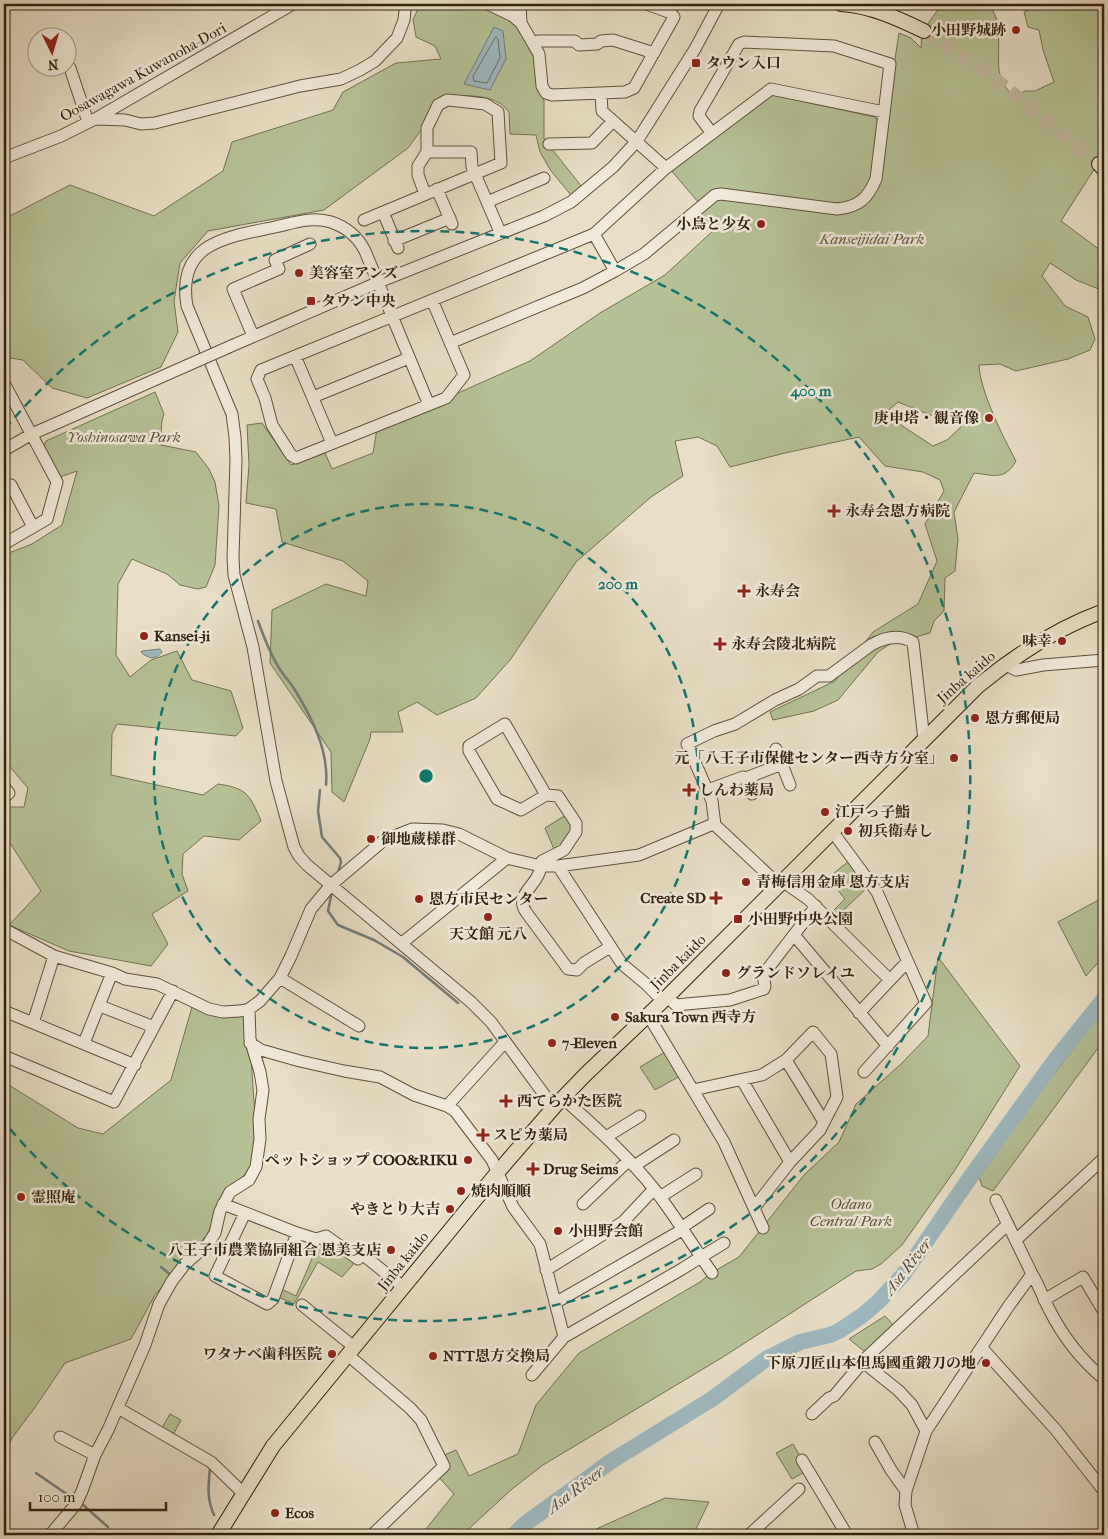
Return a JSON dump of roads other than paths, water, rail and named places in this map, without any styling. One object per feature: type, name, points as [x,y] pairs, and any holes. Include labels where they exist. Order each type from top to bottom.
[{"type":"main road","points":[[841,4],[878,11],[924,31]]},
{"type":"main road","name":"Jinba kaido","points":[[218,1535],[273,1446],[497,1173],[559,1102],[665,999],[978,686],[1004,664],[1051,635],[1104,611]]},
{"type":"street","name":"Oosawagawa Kuwanoha-Dori","points":[[4,158],[60,136],[92,120],[293,4]]},
{"type":"street","points":[[74,78],[92,120],[125,120],[140,124],[155,123],[293,88],[341,79],[375,61],[397,38],[404,20],[405,10],[402,4]]},
{"type":"street","points":[[488,4],[521,22]]},
{"type":"street","points":[[520,4],[521,22],[540,54],[542,86],[546,93],[552,95],[625,92],[634,88],[674,17],[670,13],[647,4]]},
{"type":"street","points":[[4,450],[32,434],[253,336],[378,282],[544,216],[571,202],[613,167],[637,141],[695,48],[719,4]]},
{"type":"street","points":[[533,43],[538,41],[575,41],[579,45],[597,44],[601,41],[613,40],[654,53]]},
{"type":"street","points":[[450,343],[583,288],[615,271],[644,254],[715,195],[721,194],[837,209],[849,208],[858,204],[871,189],[876,179],[890,64],[834,46],[744,42],[739,44],[700,111],[699,116],[711,132]]},
{"type":"street","points":[[432,300],[464,375],[446,398],[296,458],[291,455],[272,425],[265,398],[257,379],[261,370],[391,316],[594,234],[666,168],[711,132],[771,89],[884,112]]},
{"type":"street","points":[[601,93],[602,111],[666,168]]},
{"type":"street","points":[[364,220],[501,163],[498,112],[484,104],[447,100],[438,105],[427,128],[426,152],[418,166],[418,176],[425,194]]},
{"type":"street","points":[[549,144],[570,144],[578,153],[592,143],[613,121]]},
{"type":"street","points":[[426,152],[471,152],[472,167],[500,232]]},
{"type":"street","points":[[487,202],[544,178]]},
{"type":"street","points":[[383,212],[396,244],[451,221],[437,189]]},
{"type":"street","points":[[429,405],[362,246],[343,226],[330,221],[311,219],[226,238],[212,244],[196,258],[188,274],[185,292],[187,306],[232,414],[236,460],[234,575],[253,647],[276,781],[294,847],[299,856],[402,944],[446,988],[471,1002],[491,1022],[546,1097],[559,1102],[606,1137],[657,1193],[712,1273]]},
{"type":"street","points":[[594,234],[615,271]]},
{"type":"street","points":[[253,336],[233,289],[279,270],[275,260],[310,244]]},
{"type":"street","points":[[295,356],[332,443]]},
{"type":"street","points":[[313,397],[409,358]]},
{"type":"street","points":[[4,383],[57,482],[47,519],[4,544]]},
{"type":"street","points":[[4,490],[11,486],[33,527]]},
{"type":"street","points":[[890,980],[816,906],[808,899],[780,883],[715,825],[712,801],[687,744],[714,731],[735,724],[775,700],[799,689],[817,676],[829,676],[871,645],[886,638],[900,637],[913,642],[924,740]]},
{"type":"street","points":[[1004,664],[1016,670],[1043,665],[1104,660]]},
{"type":"street","points":[[546,795],[505,724],[469,746],[469,751],[496,799],[521,810],[546,795],[558,796],[577,827],[576,832],[564,850],[542,861],[539,873],[522,899],[522,906],[568,969],[577,970],[584,963],[610,947]]},
{"type":"street","points":[[776,749],[790,785]]},
{"type":"street","points":[[708,790],[782,764]]},
{"type":"street","points":[[746,778],[752,794]]},
{"type":"street","points":[[4,788],[9,793],[4,798]]},
{"type":"street","points":[[4,929],[54,956],[112,973],[125,979],[157,984],[209,1009],[223,1012],[249,1009],[260,1001],[280,978],[311,909],[331,885],[384,840],[412,829],[443,830],[459,834],[507,858],[540,866],[558,866],[639,855],[710,825],[715,825]]},
{"type":"street","points":[[832,830],[877,892],[926,1003],[864,1072]]},
{"type":"street","points":[[402,944],[507,858]]},
{"type":"street","points":[[558,866],[622,964],[665,999],[676,1005],[730,1000],[764,989],[763,975],[816,906]]},
{"type":"street","points":[[794,935],[888,1046]]},
{"type":"street","points":[[34,1024],[54,956]]},
{"type":"street","points":[[860,1013],[908,962]]},
{"type":"street","points":[[84,1044],[112,973]]},
{"type":"street","points":[[280,978],[359,1026]]},
{"type":"street","points":[[4,1056],[114,1102],[173,991]]},
{"type":"street","points":[[100,1006],[154,1027]]},
{"type":"street","points":[[50,1535],[76,1504],[145,1345],[156,1310],[172,1281],[185,1264],[208,1244],[215,1233],[220,1211],[230,1192],[249,1180],[256,1167],[259,1155],[259,1119],[263,1090],[260,1072],[250,1043],[249,1009]]},
{"type":"street","points":[[4,1011],[134,1065]]},
{"type":"street","points":[[648,1015],[724,1142],[763,1228]]},
{"type":"street","points":[[693,1090],[762,1075],[786,1060],[813,1032],[831,1054],[837,1097],[820,1130],[790,1162],[754,1208]]},
{"type":"street","points":[[447,1106],[505,1042]]},
{"type":"street","points":[[250,1043],[261,1050],[300,1061],[380,1077],[414,1095],[447,1106],[455,1111],[492,1160],[513,1207],[540,1244],[564,1337]]},
{"type":"street","points":[[786,1060],[824,1122]]},
{"type":"street","points":[[742,1080],[790,1162]]},
{"type":"street","points":[[606,1137],[640,1116]]},
{"type":"street","points":[[584,1204],[631,1163],[674,1140]]},
{"type":"street","points":[[1016,1240],[1104,1158]]},
{"type":"street","points":[[546,1270],[623,1222],[657,1193],[696,1174]]},
{"type":"street","points":[[996,1200],[1038,1283],[1044,1300],[1069,1344],[1104,1379]]},
{"type":"street","points":[[223,1204],[316,1239],[326,1236],[358,1259],[362,1254],[403,1287]]},
{"type":"street","points":[[555,1303],[682,1229],[709,1209]]},
{"type":"street","points":[[245,1213],[215,1276],[267,1304],[273,1299],[297,1233]]},
{"type":"street","points":[[812,1414],[829,1398],[834,1396],[863,1362],[1008,1224]]},
{"type":"street","points":[[532,1376],[564,1337],[668,1278],[724,1243]]},
{"type":"street","points":[[914,1535],[905,1505],[906,1491],[926,1431],[1032,1274]]},
{"type":"street","points":[[1044,1300],[1083,1278],[1104,1312]]},
{"type":"street","points":[[302,1305],[410,1408],[420,1420],[444,1466],[372,1535]]},
{"type":"street","points":[[982,1348],[1056,1430],[1104,1492]]},
{"type":"street","points":[[863,1362],[906,1398],[912,1405],[926,1431]]},
{"type":"street","points":[[118,1408],[211,1462],[243,1493]]},
{"type":"street","points":[[60,1437],[96,1455]]},
{"type":"street","points":[[875,1442],[906,1491]]},
{"type":"street","points":[[802,1460],[847,1535]]},
{"type":"street","points":[[749,1535],[799,1489]]},
{"type":"water","points":[[494,27],[503,31],[506,59],[490,90],[464,84]]},
{"type":"water","points":[[160,649],[162,652],[155,657],[146,656],[141,652],[142,651]]},
{"type":"waterway","points":[[258,621],[273,657],[293,687],[318,735],[325,760],[326,785]]},
{"type":"waterway","points":[[320,790],[318,811],[322,837],[340,858],[341,862],[338,873]]},
{"type":"waterway","points":[[331,896],[328,911],[338,925],[374,940],[403,957],[458,1003]]},
{"type":"waterway","name":"Asa River","points":[[514,1535],[525,1524],[610,1462],[712,1399],[766,1359],[800,1342],[839,1331],[863,1315],[879,1301],[903,1275],[1055,1060],[1104,999]]},
{"type":"waterway","points":[[161,1267],[172,1276]]},
{"type":"waterway","points":[[210,1469],[209,1493],[214,1515]]},
{"type":"waterway","points":[[36,1473],[74,1499]]},
{"type":"waterway","points":[[81,1503],[108,1527]]},
{"type":"tunnel","points":[[924,31],[985,71],[1099,164]]},
{"type":"place","name":"小田野城跡","points":[[1016,30]]},
{"type":"place","name":"タウン入口","points":[[696,63]]},
{"type":"place","name":"小鳥と少女","points":[[761,224]]},
{"type":"place","name":"美容室アンズ","points":[[299,273]]},
{"type":"place","name":"タウン中央","points":[[311,301]]},
{"type":"place","name":"庚申塔・観音像","points":[[989,418]]},
{"type":"place","name":"永寿会恩方病院","points":[[834,511]]},
{"type":"place","name":"永寿会","points":[[744,591]]},
{"type":"place","name":"Kansei-ji","points":[[144,636]]},
{"type":"place","name":"味幸","points":[[1062,641]]},
{"type":"place","name":"永寿会陵北病院","points":[[720,644]]},
{"type":"place","name":"恩方郵便局","points":[[975,718]]},
{"type":"place","name":"元「八王子市保健センター西寺方分室」","points":[[954,758]]},
{"type":"place","name":"しんわ薬局","points":[[689,790]]},
{"type":"place","name":"江戸っ子鮨","points":[[825,812]]},
{"type":"place","name":"初兵衛寿し","points":[[848,831]]},
{"type":"place","name":"御地蔵様群","points":[[371,839]]},
{"type":"place","name":"青梅信用金庫 恩方支店","points":[[746,882]]},
{"type":"place","name":"Create SD","points":[[716,898]]},
{"type":"place","name":"恩方市民センター","points":[[419,899]]},
{"type":"place","name":"天文館 元八","points":[[488,917]]},
{"type":"place","name":"小田野中央公園","points":[[738,919]]},
{"type":"place","name":"グランドソレイユ","points":[[726,973]]},
{"type":"place","name":"Sakura Town 西寺方","points":[[615,1017]]},
{"type":"place","name":"7-Eleven","points":[[552,1043]]},
{"type":"place","name":"西てらかた医院","points":[[506,1101]]},
{"type":"place","name":"スピカ薬局","points":[[483,1135]]},
{"type":"place","name":"ペットショップ COO&RIKU","points":[[468,1160]]},
{"type":"place","name":"Drug Seims","points":[[533,1169]]},
{"type":"place","name":"焼肉順順","points":[[461,1191]]},
{"type":"place","name":"霊照庵","points":[[21,1197]]},
{"type":"place","name":"やきとり大吉","points":[[450,1209]]},
{"type":"place","name":"小田野会館","points":[[558,1231]]},
{"type":"place","name":"八王子市農業協同組合 恩美支店","points":[[391,1250]]},
{"type":"place","name":"ワタナベ歯科医院","points":[[332,1354]]},
{"type":"place","name":"NTT恩方交換局","points":[[433,1356]]},
{"type":"place","name":"下原刀匠山本但馬國重鍛刀の地","points":[[986,1363]]},
{"type":"place","name":"Ecos","points":[[275,1513]]},
{"type":"park label","name":"Kanseijidai Park","points":[[872,239]]},
{"type":"park label","name":"Yoshinosawa Park","points":[[124,437]]},
{"type":"park label","name":"Odano Central Park","points":[[851,1212]]}]
